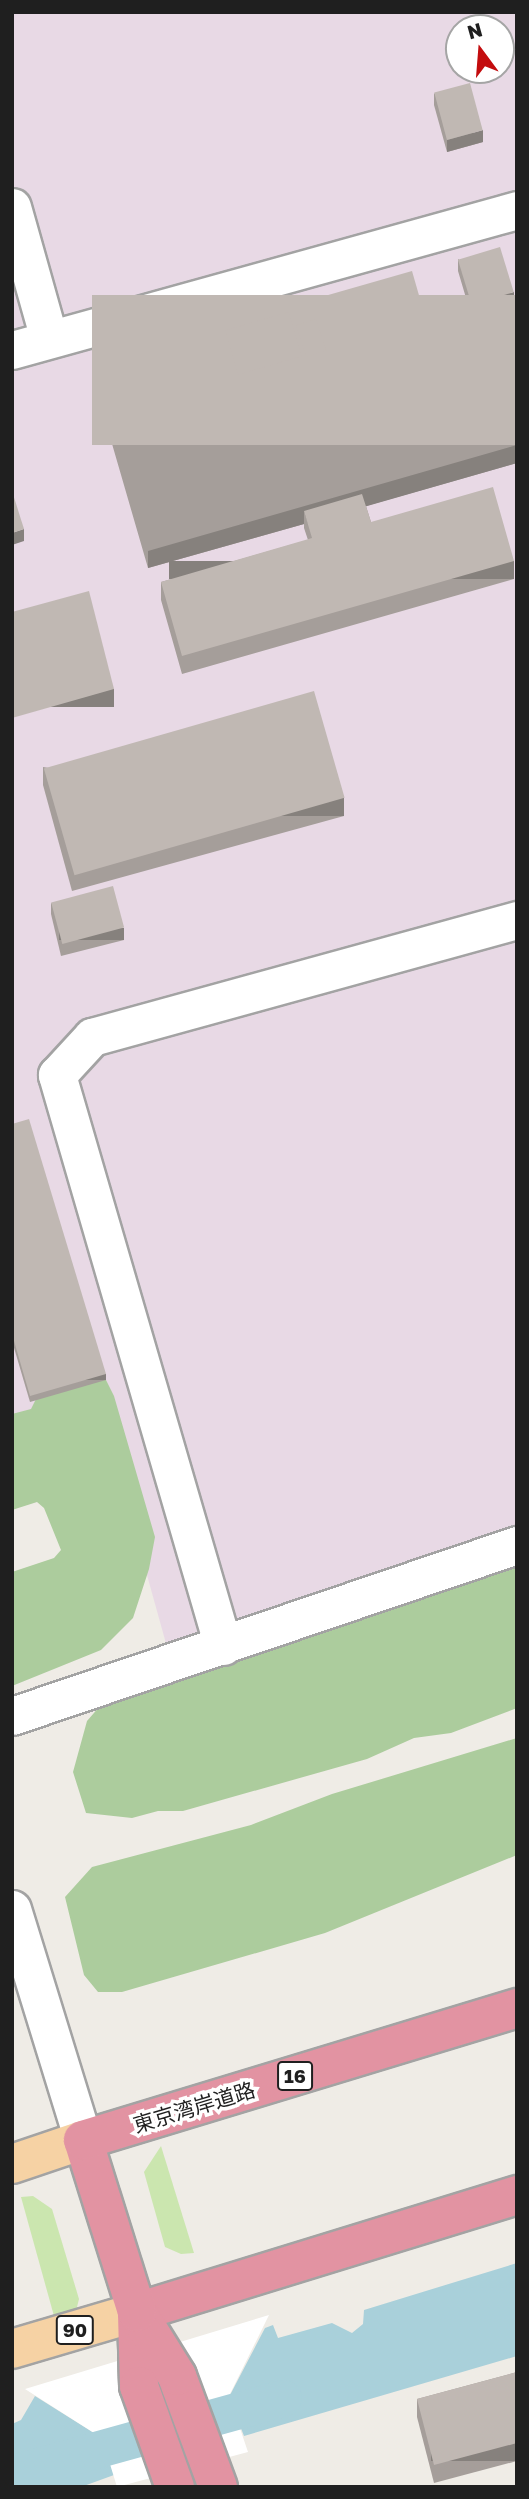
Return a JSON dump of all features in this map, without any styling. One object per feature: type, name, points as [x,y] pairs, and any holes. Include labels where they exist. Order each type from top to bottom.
[{"type":"highway","name":"東京湾岸道路","points":[[83,2140],[517,2008]]},
{"type":"highway","points":[[83,2140],[144,2334],[177,2376],[215,2479]]},
{"type":"highway","points":[[144,2334],[517,2195]]},
{"type":"highway","points":[[144,2334],[139,2386],[173,2483]]},
{"type":"main road","points":[[12,2164],[83,2140]]},
{"type":"main road","name":"90","points":[[12,2349],[144,2334]]},
{"type":"street","points":[[12,207],[49,339]]},
{"type":"street","points":[[12,350],[517,210]]},
{"type":"street","points":[[223,1646],[57,1075],[92,1037],[517,920]]},
{"type":"street","points":[[12,1716],[517,1545]]},
{"type":"street","points":[[12,1909],[83,2140]]},
{"type":"shaded area","points":[[12,12],[517,12],[517,1592],[182,1701],[120,1478],[12,1509]]},
{"type":"green space","points":[[103,1374],[114,1396],[155,1537],[149,1569],[133,1618],[101,1650],[12,1686],[12,1572],[54,1558],[61,1550],[44,1508],[37,1502],[12,1510],[12,1414],[31,1409],[39,1393]]},
{"type":"green space","points":[[517,1557],[517,1708],[451,1733],[414,1738],[367,1759],[183,1811],[158,1811],[132,1818],[86,1813],[73,1772],[87,1721],[100,1706],[161,1669]]},
{"type":"green space","points":[[517,1738],[517,1855],[325,1933],[122,1992],[98,1992],[84,1975],[65,1897],[92,1867],[251,1825],[332,1794]]},
{"type":"green space","points":[[161,2146],[194,2253],[181,2254],[165,2247],[144,2172]]},
{"type":"green space","points":[[33,2196],[52,2209],[79,2299],[76,2311],[54,2316],[21,2197]]},
{"type":"water","points":[[517,2263],[517,2356],[244,2436],[229,2397],[265,2328],[273,2325],[278,2338],[332,2323],[352,2333],[363,2324],[364,2310]]},
{"type":"water","points":[[35,2396],[102,2438],[114,2475],[81,2487],[12,2487],[12,2424],[21,2420]]},
{"type":"pier","points":[[269,2315],[229,2396],[248,2452],[117,2487],[102,2438],[25,2389]]},
{"type":"building","points":[[470,84],[483,130],[447,140],[434,93]]},
{"type":"building","points":[[500,247],[514,292],[472,305],[458,260]]},
{"type":"building","points":[[412,271],[424,312],[329,340],[317,298]]},
{"type":"building","points":[[92,295],[517,295],[517,445],[92,445]]},
{"type":"building","points":[[289,312],[302,356],[238,374],[226,330]]},
{"type":"building","points":[[316,319],[326,350],[306,357],[296,325]]},
{"type":"building","points":[[493,487],[514,561],[182,656],[161,582],[312,538],[304,511],[362,494],[371,522]]},
{"type":"building","points":[[12,491],[24,529],[12,533]]},
{"type":"building","points":[[89,591],[114,689],[12,718],[12,612]]},
{"type":"building","points":[[314,691],[345,798],[74,875],[44,768]]},
{"type":"building","points":[[113,886],[124,928],[62,944],[51,903]]},
{"type":"building","points":[[29,1119],[106,1374],[30,1396],[12,1334],[12,1124]]},
{"type":"building","points":[[517,2372],[517,2443],[434,2465],[417,2399]]},
{"type":"waterway","points":[[12,2473],[283,2398]]}]
